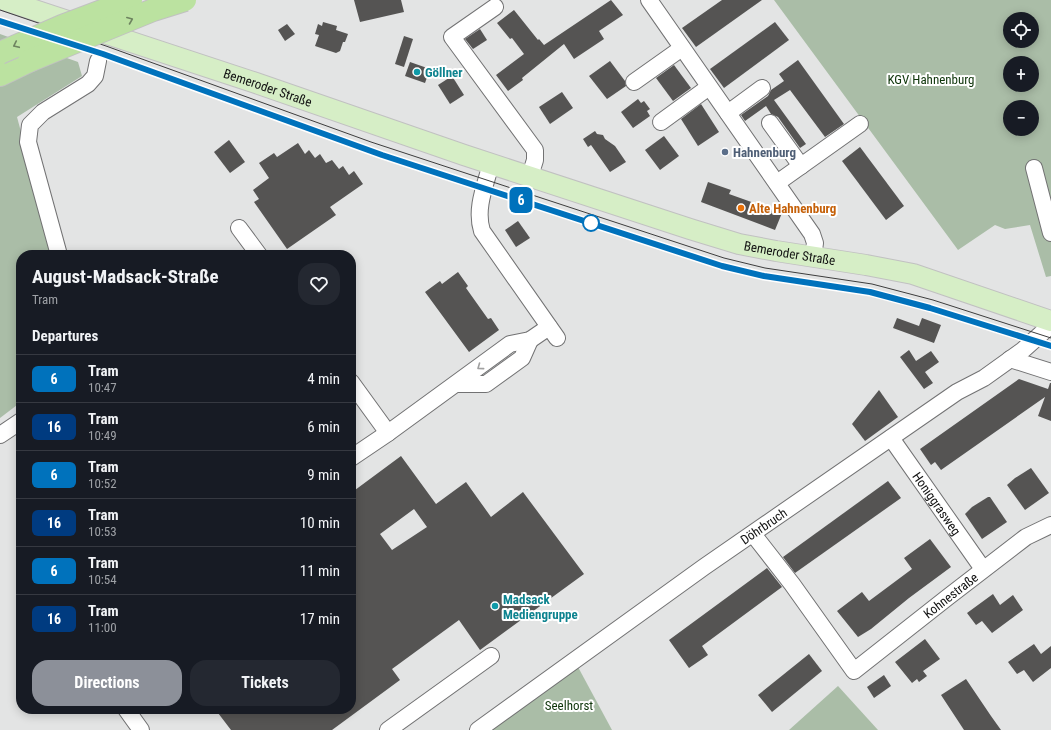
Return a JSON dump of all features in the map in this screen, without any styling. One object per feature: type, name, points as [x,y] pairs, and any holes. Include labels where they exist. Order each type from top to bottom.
[{"type":"highway","points":[[0,53],[62,26],[131,0]]},
{"type":"highway","points":[[0,75],[29,61],[153,10],[185,0]]},
{"type":"main road","name":"Bemeroder Straße","points":[[7,0],[492,164],[739,244],[913,274],[1051,321]]},
{"type":"street","points":[[649,0],[812,234],[815,243],[814,257]]},
{"type":"street","points":[[495,6],[452,37],[535,150],[535,160],[530,176]]},
{"type":"street","points":[[634,82],[682,48]]},
{"type":"street","points":[[58,250],[28,142],[30,125],[43,112],[88,84],[95,76],[98,61]]},
{"type":"street","points":[[661,122],[709,87]]},
{"type":"street","points":[[728,113],[762,88]]},
{"type":"street","points":[[770,123],[801,166]]},
{"type":"street","points":[[777,183],[860,124]]},
{"type":"street","points":[[356,455],[457,384],[510,344],[530,340],[553,332],[482,231],[479,223],[481,199],[492,164]]},
{"type":"street","points":[[1034,168],[1051,233]]},
{"type":"street","points":[[239,228],[255,250]]},
{"type":"street","name":"Döhrbruch","points":[[478,730],[753,534],[957,392],[984,378],[1023,350],[1051,325]]},
{"type":"street","points":[[1010,359],[1051,372]]},
{"type":"street","points":[[356,389],[388,433]]},
{"type":"street","points":[[0,435],[16,424]]},
{"type":"street","name":"Honiggrasweg","points":[[891,438],[983,569]]},
{"type":"street","name":"Kohnestraße","points":[[753,534],[792,584],[854,671],[1026,537],[1051,526]]},
{"type":"street","points":[[388,730],[491,656]]},
{"type":"street","points":[[130,714],[141,730]]},
{"type":"green space","name":"KGV Hahnenburg","points":[[774,0],[1051,0],[1051,276],[1046,277],[1030,225],[1005,229],[995,225],[958,250]]},
{"type":"green space","points":[[0,34],[78,62],[82,76],[17,117],[53,250],[16,250],[16,406],[0,418]]},
{"type":"green space","name":"Seelhorst","points":[[578,667],[612,730],[490,730]]},
{"type":"green space","points":[[838,686],[878,730],[789,730]]},
{"type":"building","points":[[354,0],[401,0],[404,12],[360,22]]},
{"type":"building","points":[[611,0],[623,15],[599,31],[604,39],[574,59],[564,44],[522,78],[523,80],[508,91],[496,75],[524,54],[512,38],[510,39],[497,23],[514,10],[538,40],[539,39],[544,45]]},
{"type":"building","points":[[722,0],[762,0],[696,47],[682,28]]},
{"type":"building","points":[[323,22],[337,26],[336,30],[348,34],[340,51],[336,53],[315,46],[319,35],[315,34],[318,24],[322,26]]},
{"type":"building","points":[[775,22],[789,40],[724,88],[710,69]]},
{"type":"building","points":[[287,24],[295,34],[285,41],[278,30]]},
{"type":"building","points":[[480,29],[487,40],[473,49],[465,39]]},
{"type":"building","points":[[404,36],[413,39],[404,67],[395,64]]},
{"type":"building","points":[[798,60],[844,124],[825,137],[790,90],[774,100],[806,144],[800,148],[778,117],[771,114],[766,106],[745,121],[741,115],[768,96],[771,90],[784,81],[779,74]]},
{"type":"building","points":[[610,61],[625,81],[626,86],[607,99],[589,76]]},
{"type":"building","name":"Göllner","points":[[410,62],[430,69],[425,83],[405,76]]},
{"type":"building","points":[[674,65],[691,88],[673,101],[656,78]]},
{"type":"building","points":[[452,76],[464,95],[450,104],[438,85]]},
{"type":"building","points":[[562,92],[573,108],[550,124],[539,107]]},
{"type":"building","points":[[638,99],[641,103],[644,101],[650,109],[647,111],[650,116],[633,128],[621,112]]},
{"type":"building","points":[[701,104],[719,132],[698,146],[681,119]]},
{"type":"building","points":[[595,131],[597,134],[603,135],[605,139],[615,146],[626,162],[610,172],[591,145],[588,147],[583,139]]},
{"type":"building","points":[[664,136],[679,156],[660,170],[645,150]]},
{"type":"building","points":[[229,140],[245,162],[230,173],[214,152]]},
{"type":"building","points":[[298,143],[305,154],[309,150],[315,158],[320,154],[326,163],[332,160],[339,169],[343,166],[349,175],[354,171],[363,184],[330,207],[336,215],[287,249],[254,202],[259,199],[253,190],[269,178],[259,163],[274,153],[277,157]]},
{"type":"building","points":[[860,147],[904,206],[886,220],[842,161]]},
{"type":"building","name":"Alte Hahnenburg","points":[[708,182],[731,190],[729,194],[782,213],[775,230],[701,202]]},
{"type":"building","points":[[518,221],[530,238],[516,247],[505,230]]},
{"type":"building","points":[[458,272],[468,286],[466,288],[488,319],[491,318],[499,330],[469,352],[425,292],[440,281],[442,284]]},
{"type":"building","points":[[897,318],[919,326],[922,318],[941,325],[934,343],[893,328]]},
{"type":"building","points":[[909,350],[916,361],[931,351],[939,362],[925,372],[933,383],[924,389],[900,357]]},
{"type":"building","points":[[1019,379],[1048,389],[1051,383],[1051,421],[1038,416],[1045,397],[941,470],[935,462],[931,465],[920,449]]},
{"type":"building","points":[[879,390],[898,417],[865,441],[852,424]]},
{"type":"building","name":"Madsack Mediengruppe","points":[[401,456],[436,504],[466,482],[491,517],[523,492],[584,574],[480,650],[459,620],[392,669],[400,680],[356,712],[356,489]],"holes":[[[414,509],[427,527],[392,550],[380,534]]]},
{"type":"building","points":[[1031,468],[1049,493],[1025,510],[1007,485]]},
{"type":"building","points":[[888,481],[901,498],[795,573],[783,557]]},
{"type":"building","points":[[990,497],[1007,522],[982,539],[965,514],[972,507]]},
{"type":"building","points":[[930,539],[951,567],[909,598],[871,629],[858,637],[837,611],[862,592],[869,601],[912,569],[904,558]]},
{"type":"building","points":[[767,568],[782,587],[702,646],[708,655],[689,668],[669,640]]},
{"type":"building","points":[[993,594],[1000,605],[1013,595],[1023,610],[992,633],[982,621],[976,625],[967,613]]},
{"type":"building","points":[[925,639],[940,659],[923,671],[927,676],[919,682],[917,679],[912,683],[895,662]]},
{"type":"building","points":[[1034,644],[1041,654],[1051,646],[1051,668],[1033,682],[1024,670],[1017,674],[1008,662]]},
{"type":"building","points":[[809,654],[822,671],[772,712],[758,695]]},
{"type":"building","points":[[884,675],[891,686],[874,698],[867,687]]},
{"type":"building","points":[[966,679],[1001,730],[964,730],[941,695]]},
{"type":"building","name":"Madsack Mediengruppe","points":[[219,714],[354,714],[332,730],[231,730]]},
{"type":"tram line","points":[[0,10],[106,46],[371,142],[724,258],[765,268],[872,284],[933,300],[1051,338]]},
{"type":"tram line","points":[[0,21],[103,54],[369,150],[722,266],[764,276],[870,292],[930,308],[1051,346]]},
{"type":"tram line","name":"6","points":[[0,21],[103,54],[382,155],[722,266],[764,276],[870,292],[930,308],[1051,346]]},
{"type":"place","name":"Göllner","points":[[417,72]]},
{"type":"place","name":"Hahnenburg","points":[[725,152]]},
{"type":"place","name":"Alte Hahnenburg","points":[[741,208]]},
{"type":"place","name":"Madsack Mediengruppe","points":[[495,606]]}]
